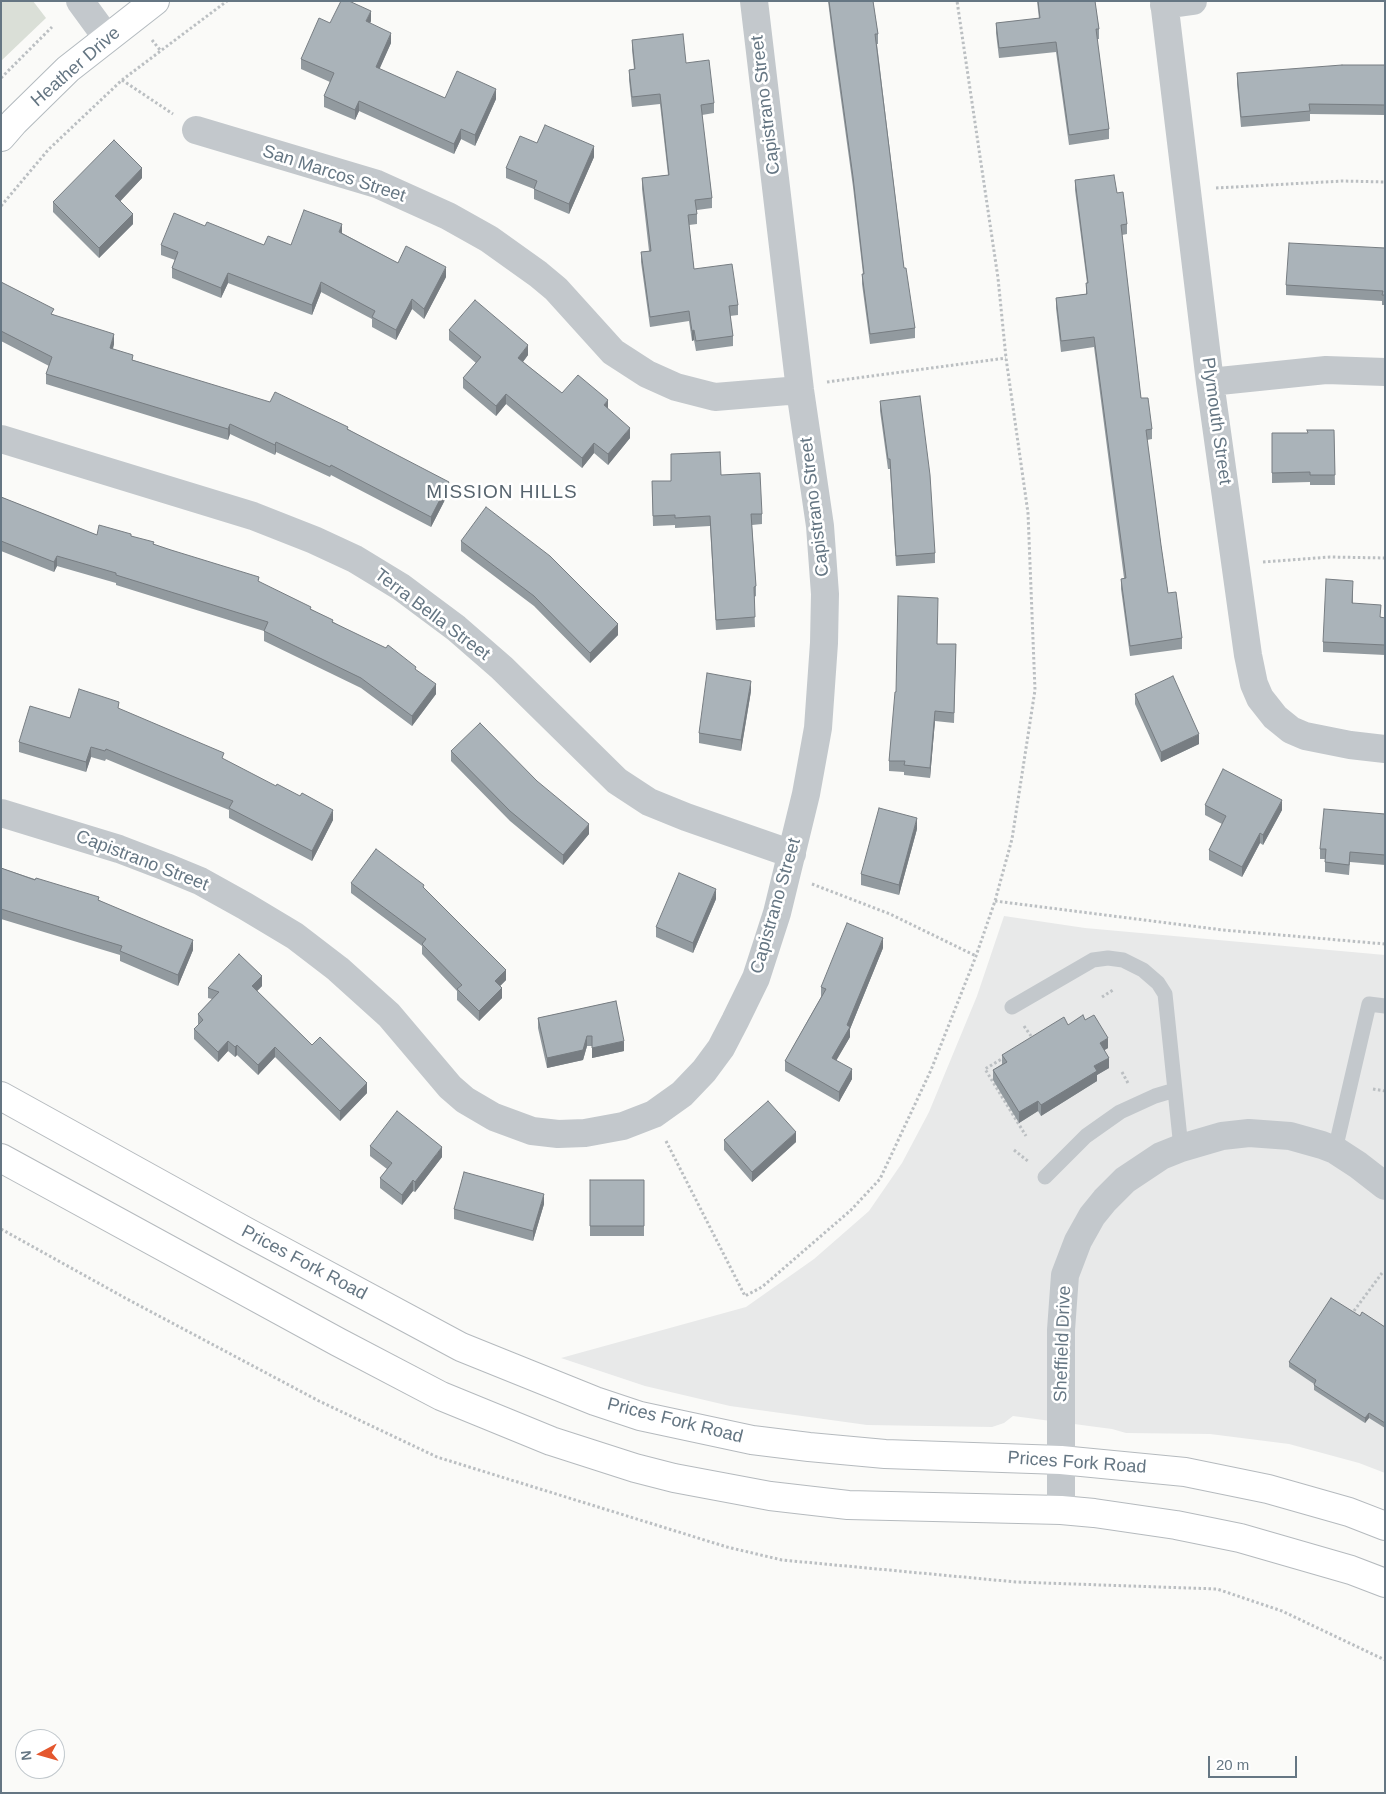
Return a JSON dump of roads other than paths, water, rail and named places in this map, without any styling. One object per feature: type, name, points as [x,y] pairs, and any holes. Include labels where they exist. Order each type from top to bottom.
[{"type":"main road","name":"Heather Drive","points":[[1,137],[68,69],[155,1]]},
{"type":"main road","name":"Prices Fork Road","points":[[1,1096],[244,1231],[461,1347],[595,1401],[640,1416],[752,1440],[809,1447],[885,1454],[1061,1460],[1185,1472],[1268,1489],[1349,1512],[1385,1526]]},
{"type":"main road","points":[[1,1158],[338,1342],[441,1396],[552,1441],[643,1470],[674,1478],[770,1496],[848,1505],[1061,1510],[1176,1525],[1240,1538],[1351,1570],[1385,1583]]},
{"type":"street","points":[[80,1],[107,38]]},
{"type":"street","name":"Capistrano Street","points":[[1,813],[166,866],[208,885],[287,931],[338,969],[389,1015],[450,1087],[465,1100],[494,1117],[532,1131],[558,1134],[585,1133],[623,1126],[654,1114],[682,1094],[704,1071],[721,1048],[756,978],[777,913],[806,794],[818,728],[824,643],[825,594],[820,526],[800,390],[754,1]]},
{"type":"street","points":[[1164,3],[1193,1]]},
{"type":"street","name":"Plymouth Street","points":[[1164,3],[1210,382],[1248,655],[1254,684],[1260,698],[1275,717],[1291,730],[1305,736],[1350,745],[1385,749]]},
{"type":"street","name":"San Marcos Street","points":[[196,130],[377,184],[448,216],[489,239],[538,274],[556,289],[613,352],[647,374],[676,386],[715,397],[800,390]]},
{"type":"street","points":[[1210,382],[1326,370],[1385,372]]},
{"type":"street","name":"Terra Bella Street","points":[[1,439],[253,516],[314,540],[355,559],[401,587],[463,633],[502,668],[617,781],[650,802],[686,817],[792,854]]},
{"type":"street","name":"Sheffield Drive","points":[[1061,1510],[1065,1275],[1078,1241],[1092,1216],[1125,1180],[1161,1156],[1181,1148],[1222,1136],[1249,1133],[1290,1136],[1335,1150],[1385,1186]]},
{"type":"lane","points":[[1012,1007],[1093,960],[1108,958],[1124,960],[1143,970],[1158,983],[1165,994],[1181,1148]]},
{"type":"lane","points":[[1335,1150],[1369,1004],[1385,1006]]},
{"type":"lane","points":[[1045,1177],[1086,1136],[1120,1112],[1154,1096],[1175,1090]]},
{"type":"district","name":"MISSION HILLS","points":[[502,493]]}]
